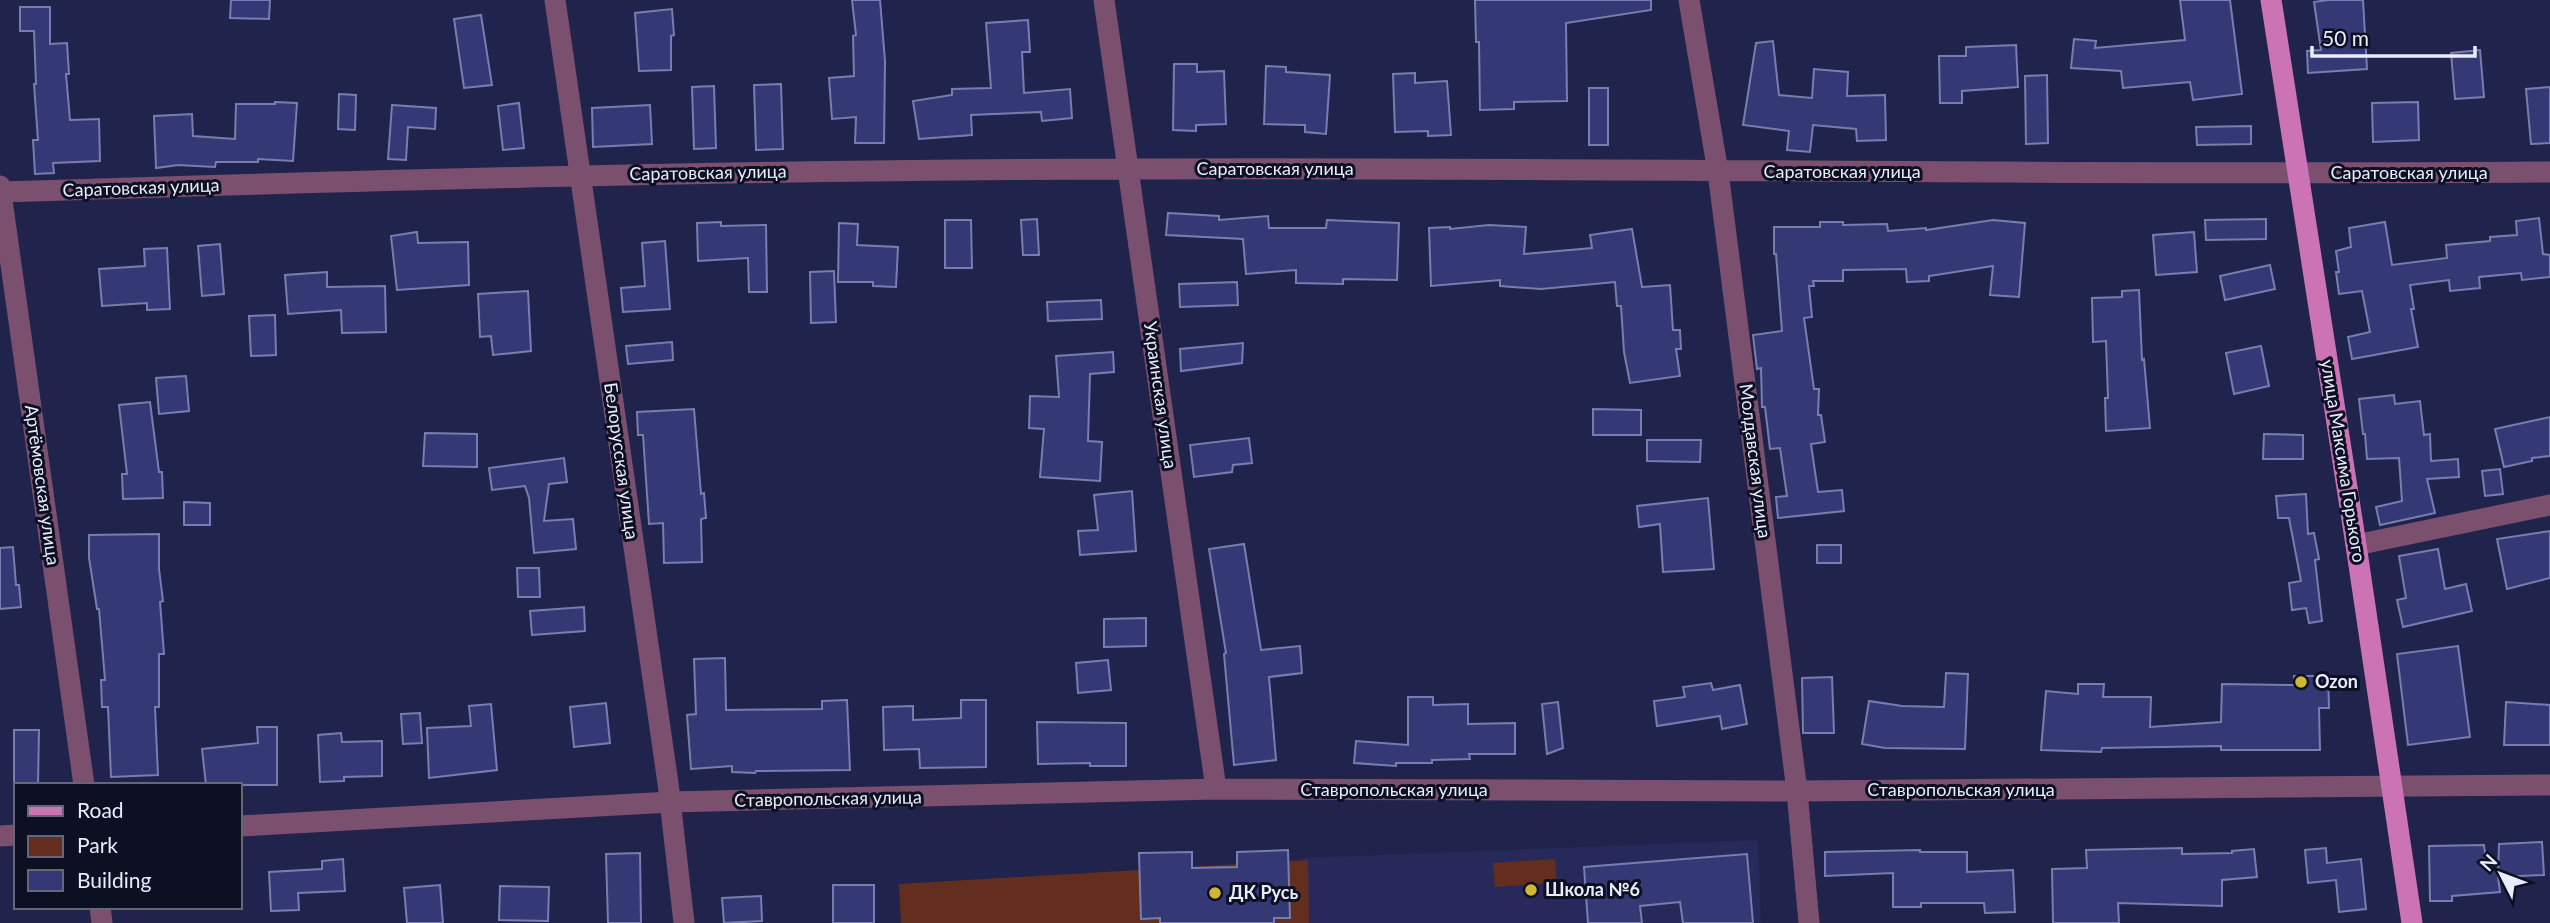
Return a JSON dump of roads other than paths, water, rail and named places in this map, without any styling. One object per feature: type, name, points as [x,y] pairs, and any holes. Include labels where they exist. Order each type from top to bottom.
[{"type":"main road","name":"улица Максима Горького","points":[[2271,0],[2412,923]]},
{"type":"street","name":"Белорусская улица","points":[[555,0],[671,802],[684,923]]},
{"type":"street","name":"Украинская улица","points":[[1104,0],[1216,789]]},
{"type":"street","name":"Молдавская улица","points":[[1689,0],[1718,172],[1797,791],[1809,923]]},
{"type":"street","name":"Саратовская улица","points":[[0,192],[579,175],[1128,169],[2298,174],[2550,172]]},
{"type":"street","name":"Артёмовская улица","points":[[0,186],[84,783]]},
{"type":"street","points":[[2356,545],[2550,505]]},
{"type":"street","name":"Ставропольская улица","points":[[242,827],[671,802],[1216,789],[1797,791],[2550,785]]},
{"type":"place","name":"Ozon","points":[[2301,682]]},
{"type":"place","name":"Школа №6","points":[[1531,890]]},
{"type":"place","name":"ДК Русь","points":[[1215,893]]}]
